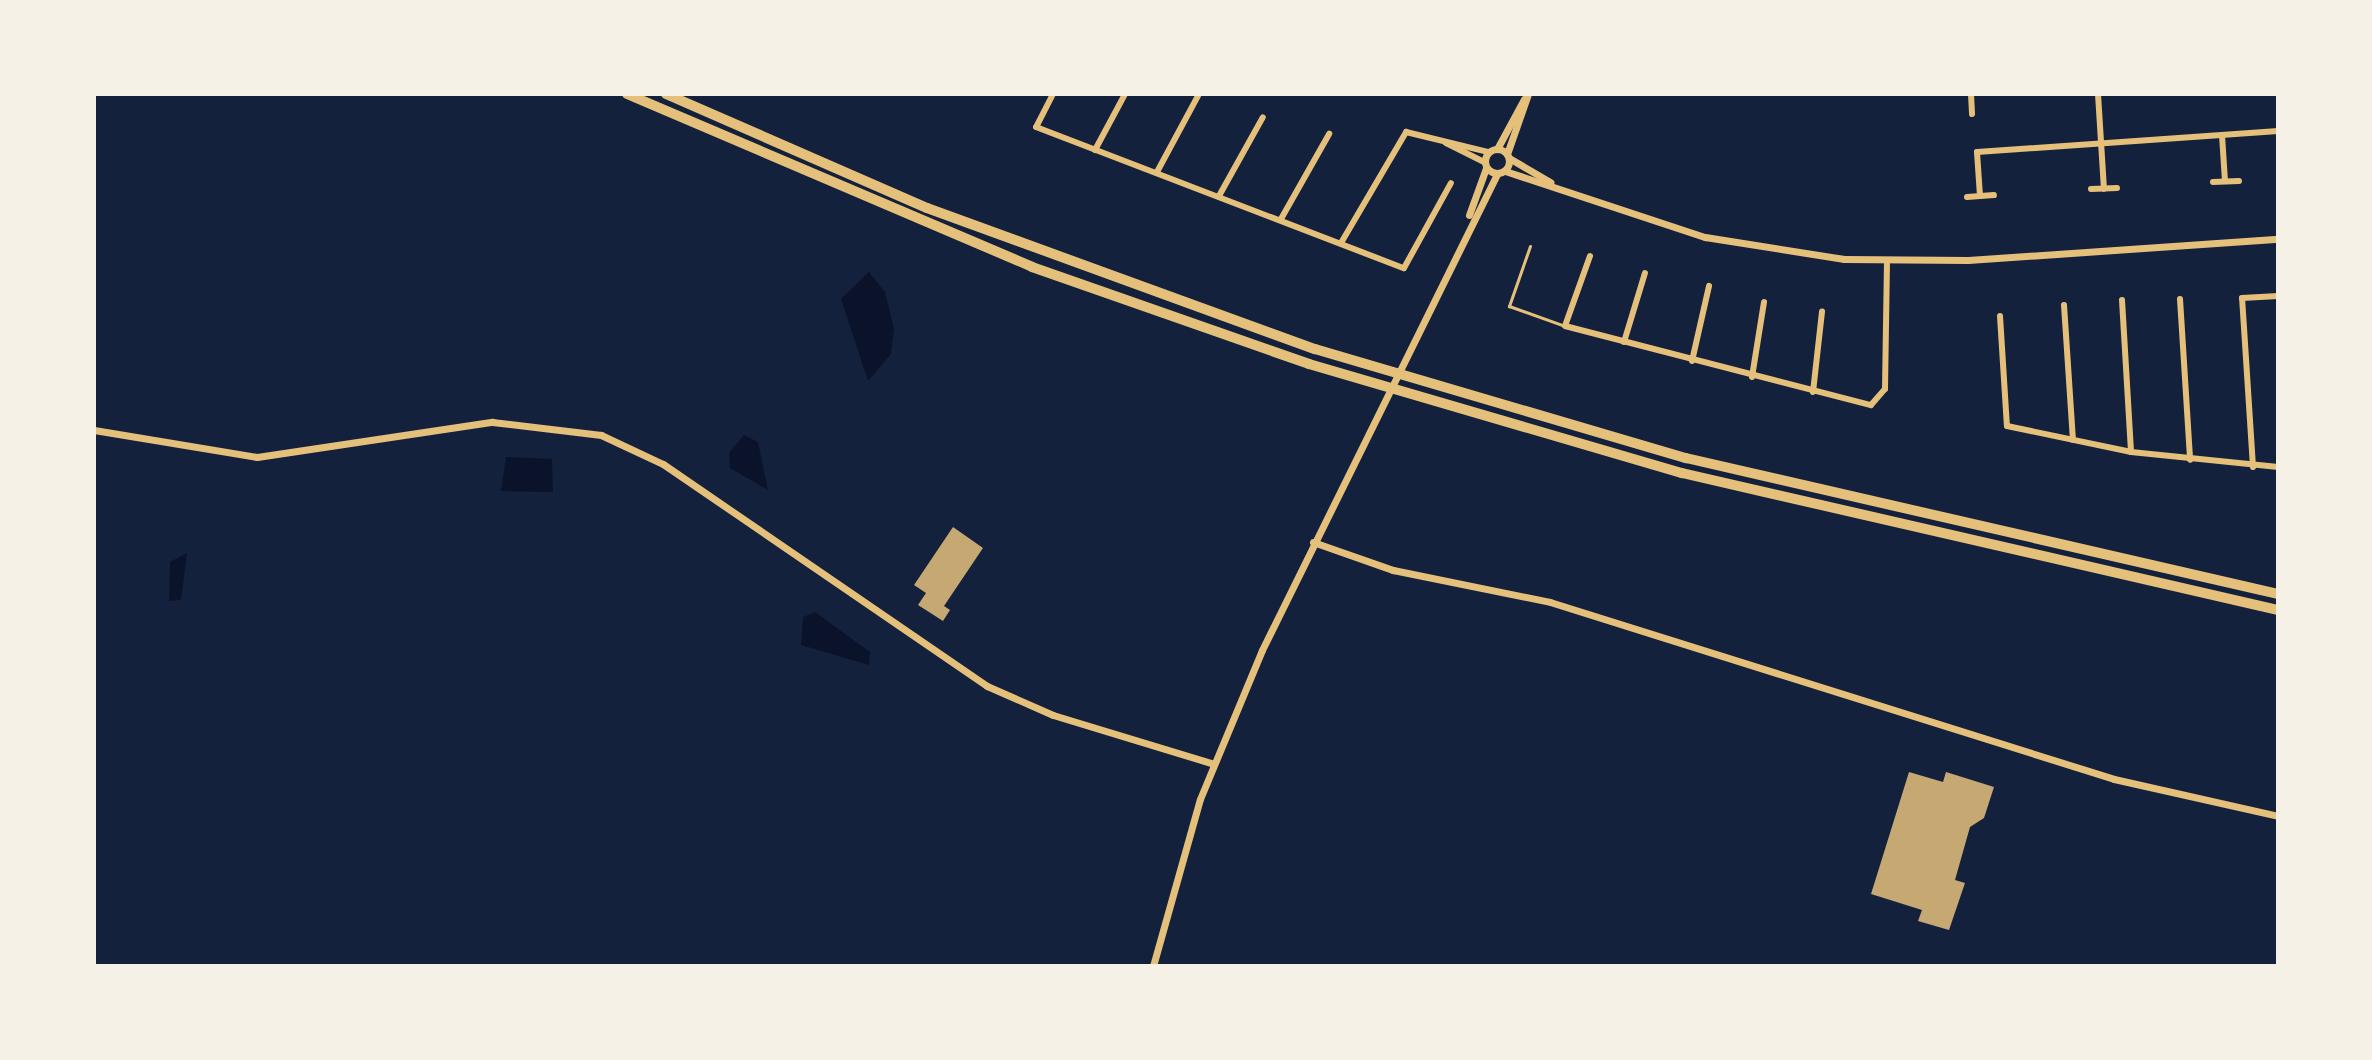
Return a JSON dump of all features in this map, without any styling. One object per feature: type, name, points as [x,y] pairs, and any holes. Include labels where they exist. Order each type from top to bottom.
[{"type":"highway","points":[[627,94],[1032,267],[1362,381],[1697,476],[2278,610]]},
{"type":"highway","points":[[666,94],[996,235],[1328,354],[1701,461],[2278,594]]},
{"type":"street","points":[[1053,94],[1036,127],[1404,268],[1451,183]]},
{"type":"street","points":[[1095,150],[1125,94]]},
{"type":"street","points":[[1157,172],[1199,94]]},
{"type":"street","points":[[1463,232],[1492,150],[1528,94]]},
{"type":"street","points":[[1153,966],[1214,764],[1313,542],[1463,232],[1501,172],[1528,94]]},
{"type":"street","points":[[1971,94],[1972,114]]},
{"type":"street","points":[[2098,94],[2104,189]]},
{"type":"street","points":[[1219,196],[1263,117]]},
{"type":"street","points":[[1341,243],[1398,140],[1413,130],[1508,156],[1566,191]]},
{"type":"street","points":[[1980,196],[1977,152],[2278,131]]},
{"type":"street","points":[[1281,219],[1329,134]]},
{"type":"street","points":[[2222,135],[2225,181]]},
{"type":"street","points":[[1432,136],[1501,172],[1719,240],[1887,261],[2278,239]]},
{"type":"street","points":[[2213,182],[2239,181]]},
{"type":"street","points":[[2091,189],[2117,188]]},
{"type":"street","points":[[1967,197],[1994,195]]},
{"type":"street","points":[[1590,256],[1565,326],[1752,377],[1871,405],[1882,397],[1887,261]]},
{"type":"street","points":[[1624,342],[1645,273]]},
{"type":"street","points":[[1692,361],[1709,286]]},
{"type":"street","points":[[2253,467],[2242,298],[2278,296]]},
{"type":"street","points":[[2180,299],[2190,460]]},
{"type":"street","points":[[2122,300],[2131,452]]},
{"type":"street","points":[[1752,377],[1764,302]]},
{"type":"street","points":[[2064,305],[2073,440]]},
{"type":"street","points":[[1813,392],[1822,312]]},
{"type":"street","points":[[2000,316],[2007,426],[2131,452],[2253,467],[2278,467]]},
{"type":"street","points":[[94,430],[257,457],[492,422],[601,435],[663,464],[987,686],[1053,715],[1214,764]]},
{"type":"street","points":[[1313,542],[1393,570],[1550,602],[2114,779],[2278,816]]},
{"type":"lane","points":[[1530,246],[1509,306],[1565,326]]},
{"type":"water","points":[[869,272],[885,292],[894,329],[891,354],[868,381],[841,299]]},
{"type":"water","points":[[744,435],[758,442],[768,490],[730,468],[729,453]]},
{"type":"water","points":[[506,457],[552,459],[553,492],[501,491]]},
{"type":"water","points":[[187,553],[181,600],[169,601],[170,562]]},
{"type":"water","points":[[815,612],[870,652],[869,665],[801,645],[803,617]]},
{"type":"building","points":[[953,527],[983,548],[944,606],[950,610],[943,621],[918,605],[926,593],[914,585]]},
{"type":"building","points":[[1909,772],[1943,782],[1946,772],[1994,787],[1984,818],[1970,827],[1955,880],[1965,883],[1949,930],[1918,921],[1922,910],[1871,894]]}]
